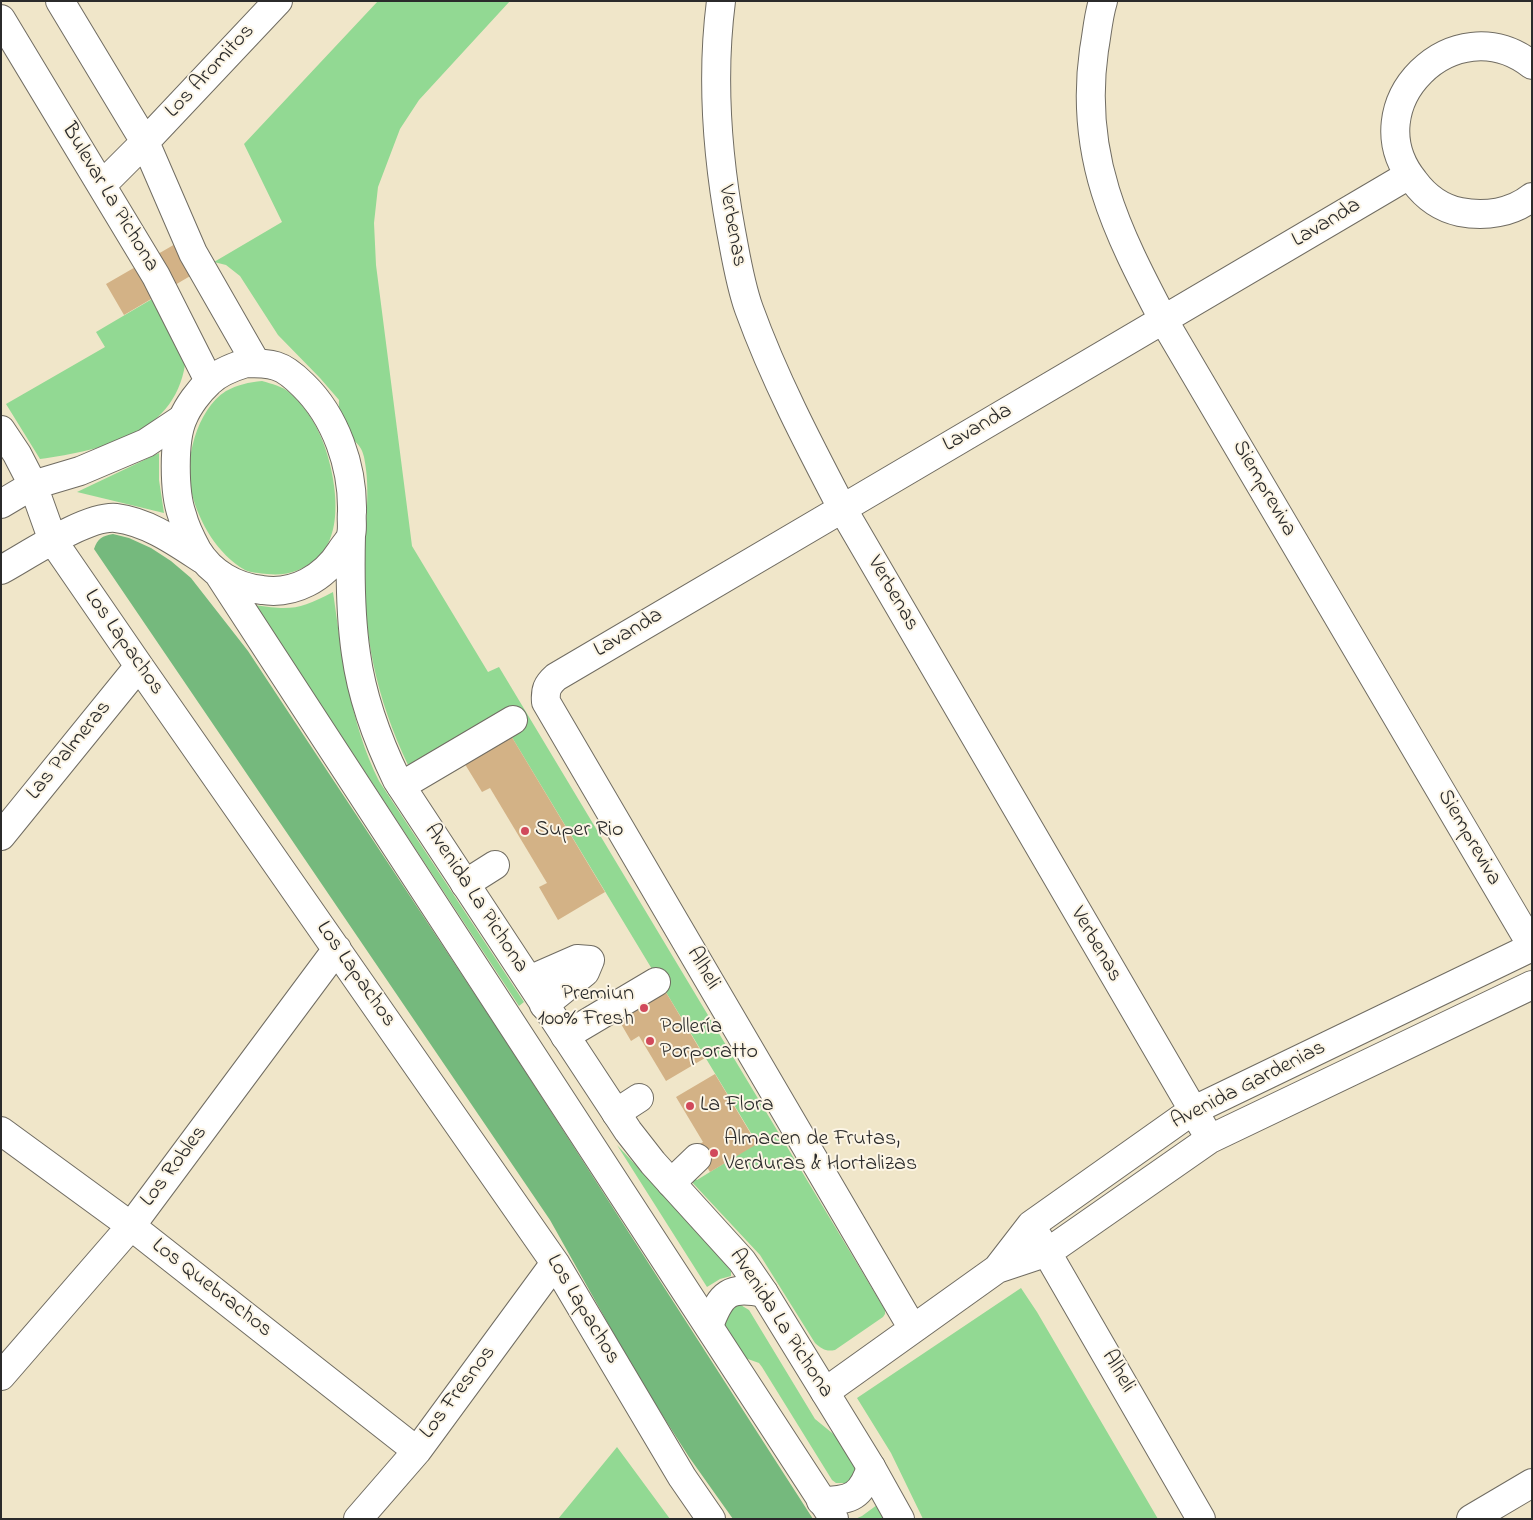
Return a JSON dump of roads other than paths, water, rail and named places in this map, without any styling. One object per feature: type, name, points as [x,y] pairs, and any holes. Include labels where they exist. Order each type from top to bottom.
[{"type":"street","name":"Bulevar La Pichona","points":[[60,1],[145,142],[193,252],[256,362]]},
{"type":"street","name":"Los Aromitos","points":[[102,186],[278,1]]},
{"type":"street","name":"Verbenas","points":[[722,1],[718,24],[715,78],[724,192],[736,261],[748,307],[768,359],[794,416],[842,508],[1210,1139]]},
{"type":"street","name":"Siempreviva","points":[[1103,1],[1092,63],[1090,100],[1093,139],[1101,180],[1116,223],[1134,264],[1164,321],[1532,946]]},
{"type":"street","name":"Bulevar La Pichona","points":[[1,19],[156,276],[209,381]]},
{"type":"street","points":[[1529,204],[1495,214],[1468,214],[1454,211],[1429,198],[1409,175],[1399,153],[1396,140],[1398,113],[1415,76],[1447,53],[1474,47],[1501,49],[1514,54],[1532,65]]},
{"type":"street","name":"Lavanda","points":[[549,684],[556,677],[1164,321],[1409,175]]},
{"type":"street","points":[[1,504],[33,485],[80,471],[146,443],[182,419],[209,381],[228,369],[256,362]]},
{"type":"street","name":"Avenida La Pichona","points":[[256,362],[277,366],[294,376],[312,394],[327,414],[338,438],[347,466],[352,496],[349,584],[356,655],[366,703],[383,750],[401,786],[637,1143],[671,1183],[728,1244],[764,1293],[871,1467],[900,1519]]},
{"type":"street","name":"Avenida La Pichona","points":[[182,419],[176,448],[177,482],[181,514],[191,539],[828,1510]]},
{"type":"street","name":"Los Lapachos","points":[[1,430],[17,454],[33,485],[53,541],[138,666],[556,1263],[682,1477],[712,1519]]},
{"type":"street","points":[[1,570],[94,521],[114,518],[139,524],[166,536],[211,567],[248,588],[275,592],[298,588],[320,576],[334,562],[351,536]]},
{"type":"street","name":"Las Palmeras","points":[[1,836],[138,666]]},
{"type":"street","name":"Alheli","points":[[549,684],[545,692],[546,702],[913,1329]]},
{"type":"street","points":[[401,786],[441,772],[513,720]]},
{"type":"street","points":[[465,884],[495,865]]},
{"type":"street","name":"Avenida Gardenias","points":[[825,1392],[997,1269],[1031,1225],[1192,1111],[1532,946]]},
{"type":"street","name":"Los Robles","points":[[1,1376],[131,1226],[337,948]]},
{"type":"street","points":[[529,980],[577,959],[590,960],[585,972],[544,1005]]},
{"type":"street","points":[[566,1036],[656,982]]},
{"type":"street","name":"Avenida Gardenias","points":[[997,1269],[1048,1252],[1210,1139],[1532,985]]},
{"type":"street","points":[[616,1113],[639,1098]]},
{"type":"street","name":"Los Quebrachos","points":[[1,1132],[131,1226],[417,1451]]},
{"type":"street","points":[[671,1183],[697,1158]]},
{"type":"street","name":"Alheli","points":[[1031,1225],[1201,1519]]},
{"type":"street","name":"Los Fresnos","points":[[358,1519],[417,1451],[556,1263]]},
{"type":"street","points":[[709,1326],[720,1300],[731,1292],[740,1290],[764,1293]]},
{"type":"street","points":[[828,1510],[863,1488],[871,1467]]},
{"type":"street","points":[[1471,1519],[1532,1483]]},
{"type":"place","name":"Super Rio","points":[[525,831]]},
{"type":"place","name":"Premiun 100% Fresh","points":[[644,1008]]},
{"type":"place","name":"Pollería Porporatto","points":[[650,1041]]},
{"type":"place","name":"La Flora","points":[[690,1106]]},
{"type":"place","name":"Almacen de Frutas, Verduras & Hortalizas","points":[[714,1153]]}]
